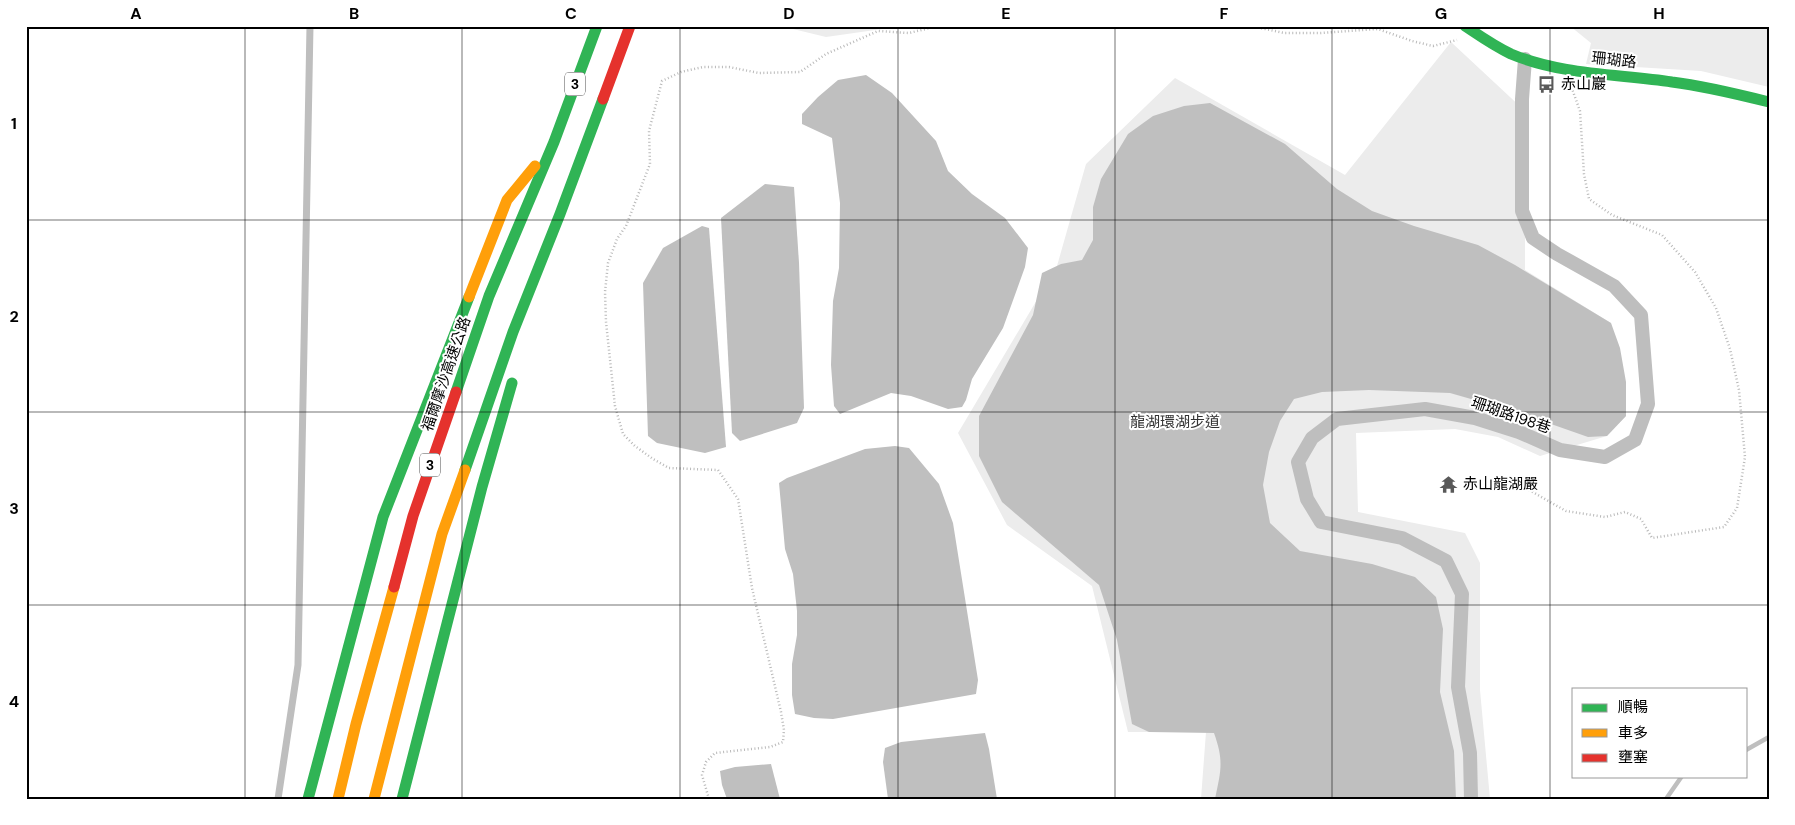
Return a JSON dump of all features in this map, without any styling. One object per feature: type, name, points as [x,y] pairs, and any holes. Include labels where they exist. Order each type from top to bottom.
[{"type":"main road","name":"福爾摩沙高速公路","points":[[338,799],[356,724],[413,516],[489,296],[554,142],[597,26]]},
{"type":"main road","name":"3","points":[[374,799],[442,534],[514,332],[630,26]]},
{"type":"main road","name":"珊瑚路","points":[[1470,30],[1500,50],[1566,70],[1693,84],[1769,102]]},
{"type":"main road","points":[[308,799],[383,517],[507,200],[554,142]]},
{"type":"main road","points":[[541,295],[560,214]]},
{"type":"main road","points":[[402,799],[482,487],[516,369]]},
{"type":"street","name":"珊瑚路198巷","points":[[1471,799],[1470,754],[1458,686],[1462,594],[1446,561],[1402,538],[1321,522],[1306,499],[1298,462],[1312,438],[1337,419],[1425,409],[1474,418],[1519,432],[1560,450],[1605,457],[1635,440],[1648,404],[1641,315],[1614,286],[1557,254],[1533,238],[1522,212],[1522,99],[1525,59]]},
{"type":"lane","points":[[278,799],[298,665],[310,26]]},
{"type":"path","points":[[709,799],[702,774],[706,762],[715,753],[770,747],[783,742],[784,730],[781,712],[752,588],[738,499],[718,470],[669,468],[635,446],[624,434],[614,406],[606,322],[605,292],[608,263],[626,226],[650,164],[649,131],[662,81],[681,72],[703,67],[729,67],[759,73],[800,72],[826,54],[878,32],[909,33],[938,26]]},
{"type":"path","points":[[1251,26],[1284,33],[1321,33],[1378,29],[1433,46],[1470,30]]},
{"type":"green space","points":[[794,26],[903,26],[826,37],[793,29]]},
{"type":"green space","points":[[1570,26],[1769,26],[1769,87],[1701,71],[1586,64],[1591,43]]},
{"type":"green space","name":"龍湖環湖步道","points":[[1451,42],[1525,111],[1525,270],[1611,323],[1626,416],[1607,436],[1540,456],[1498,437],[1455,429],[1356,433],[1358,512],[1465,533],[1480,563],[1480,690],[1490,799],[1201,799],[1206,732],[1128,732],[1092,586],[1007,525],[958,433],[1057,266],[1086,164],[1175,78],[1345,175]]},
{"type":"shaded area","points":[[866,75],[892,93],[936,141],[948,171],[972,194],[1005,218],[1028,248],[1025,267],[1003,328],[972,379],[962,407],[948,409],[911,396],[891,393],[840,414],[834,406],[831,365],[833,301],[839,268],[840,203],[832,138],[802,124],[802,114],[838,80]]},
{"type":"shaded area","name":"龍湖環湖步道","points":[[1210,103],[1285,144],[1337,189],[1372,211],[1478,245],[1515,265],[1611,323],[1620,348],[1626,382],[1626,416],[1607,436],[1588,437],[1520,413],[1450,393],[1369,390],[1322,392],[1294,399],[1280,421],[1269,452],[1263,485],[1270,523],[1300,551],[1372,564],[1415,577],[1436,597],[1443,629],[1440,692],[1454,751],[1456,799],[1215,799],[1219,780],[1220,759],[1214,733],[1149,732],[1132,724],[1117,640],[1099,585],[1002,502],[979,456],[979,416],[1033,315],[1042,273],[1061,264],[1082,260],[1093,240],[1093,207],[1101,179],[1128,134],[1153,116],[1184,106]]},
{"type":"shaded area","points":[[765,184],[794,187],[799,263],[804,408],[797,423],[740,441],[732,433],[721,218]]},
{"type":"shaded area","points":[[702,226],[709,228],[726,447],[705,453],[657,443],[648,436],[643,283],[663,248]]},
{"type":"shaded area","points":[[895,446],[909,448],[939,484],[953,523],[978,680],[976,694],[833,719],[795,714],[792,695],[792,664],[797,635],[797,611],[793,574],[785,549],[779,483],[787,478],[865,449]]},
{"type":"shaded area","points":[[985,733],[997,799],[888,799],[883,762],[885,748],[901,742]]},
{"type":"shaded area","points":[[771,764],[780,799],[727,799],[720,771],[735,767]]},
{"type":"waterway","points":[[1748,749],[1769,737]]},
{"type":"waterway","points":[[1666,799],[1681,778]]},
{"type":"traffic: fast","points":[[456,392],[489,296],[554,142],[597,26]]},
{"type":"traffic: fast","points":[[1465,26],[1511,54],[1530,61],[1570,70],[1652,79],[1721,90],[1769,102]]},
{"type":"traffic: fast","points":[[465,470],[513,332],[603,99]]},
{"type":"traffic: fast","points":[[308,799],[383,517],[469,297]]},
{"type":"traffic: fast","points":[[402,799],[482,487],[512,383]]},
{"type":"traffic: slow","points":[[469,297],[507,200],[535,166]]},
{"type":"traffic: slow","points":[[374,799],[442,534],[465,470]]},
{"type":"traffic: slow","points":[[338,799],[356,724],[394,587]]},
{"type":"traffic: jam","points":[[603,99],[630,26]]},
{"type":"traffic: jam","points":[[394,587],[413,516],[456,392]]},
{"type":"place","name":"赤山巖","points":[[1547,84]]},
{"type":"place","name":"赤山龍湖嚴","points":[[1449,484]]}]
